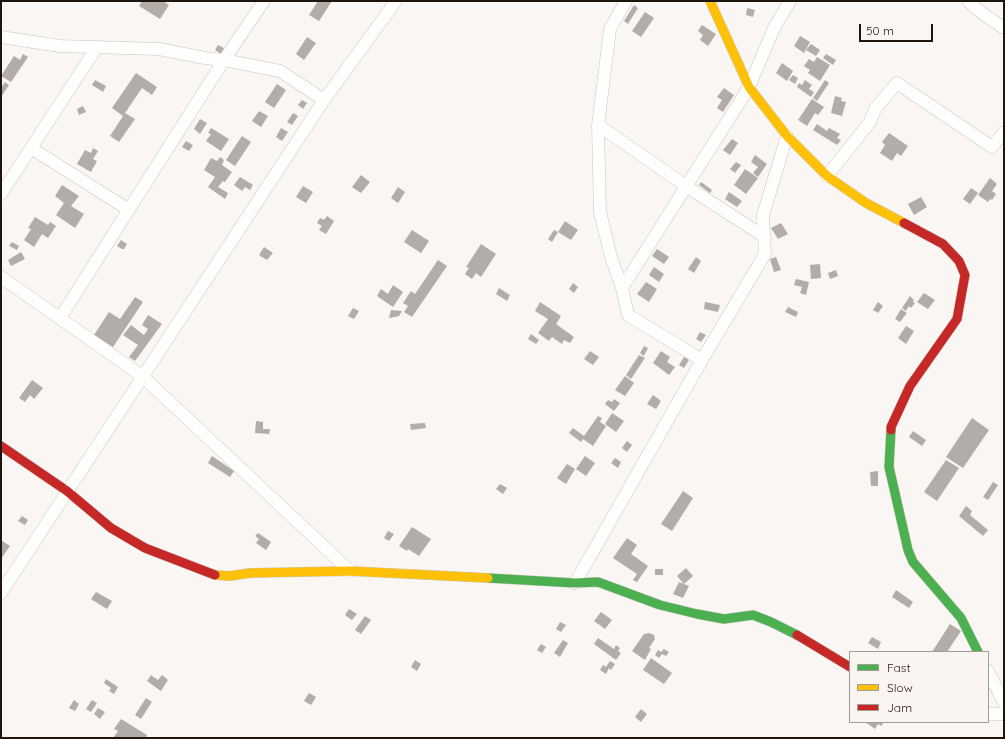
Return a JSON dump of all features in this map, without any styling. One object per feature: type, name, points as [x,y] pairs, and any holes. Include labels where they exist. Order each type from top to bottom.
[{"type":"street","points":[[60,318],[224,60],[264,1]]},
{"type":"street","points":[[1,593],[324,100],[396,1]]},
{"type":"street","points":[[626,1],[610,29],[598,125],[600,212],[611,257],[622,288],[628,315],[702,360]]},
{"type":"street","points":[[710,1],[749,87],[787,136],[827,176],[866,203],[943,244],[959,261],[963,268],[965,275],[957,319],[910,386],[891,427],[889,467],[908,550],[913,562],[961,618],[978,651]]},
{"type":"street","points":[[622,288],[749,87],[774,28],[790,1]]},
{"type":"street","points":[[968,1],[983,14],[1004,28]]},
{"type":"street","points":[[1,37],[60,46],[159,49],[280,70],[324,100]]},
{"type":"street","points":[[1,194],[97,47]]},
{"type":"street","points":[[827,176],[870,122],[874,109],[897,83],[992,147],[1004,132]]},
{"type":"street","points":[[598,125],[686,186],[765,237]]},
{"type":"street","points":[[575,583],[702,360],[765,254],[763,215],[787,136]]},
{"type":"street","points":[[31,148],[128,210]]},
{"type":"street","points":[[1,277],[142,376],[350,571]]},
{"type":"street","points":[[1,446],[67,491],[111,528],[145,548],[213,575],[230,576],[250,573],[350,571],[575,583],[598,582],[666,607],[724,620],[753,615],[795,634],[849,666]]},
{"type":"street","points":[[989,673],[1004,703]]},
{"type":"street","points":[[989,714],[1004,714]]},
{"type":"building","points":[[142,1],[163,1],[169,5],[160,19],[139,6]]},
{"type":"building","points":[[318,1],[332,1],[319,21],[309,15]]},
{"type":"building","points":[[634,5],[638,8],[628,24],[624,21]]},
{"type":"building","points":[[747,8],[755,10],[753,17],[746,15]]},
{"type":"building","points":[[645,12],[654,18],[641,37],[632,31]]},
{"type":"building","points":[[702,25],[716,34],[708,46],[700,40],[703,35],[698,31]]},
{"type":"building","points":[[800,36],[810,42],[804,53],[794,46]]},
{"type":"building","points":[[307,37],[316,43],[304,60],[296,54]]},
{"type":"building","points":[[811,44],[820,50],[816,56],[806,50]]},
{"type":"building","points":[[218,45],[224,48],[221,54],[215,50]]},
{"type":"building","points":[[23,54],[28,57],[11,82],[1,76],[14,56],[20,60]]},
{"type":"building","points":[[826,54],[836,60],[833,65],[823,58]]},
{"type":"building","points":[[817,57],[830,65],[820,81],[808,73],[810,70],[804,66],[809,59],[814,62]]},
{"type":"building","points":[[782,63],[793,71],[787,81],[776,73]]},
{"type":"building","points":[[136,73],[157,87],[152,95],[142,88],[123,116],[112,108]]},
{"type":"building","points":[[793,75],[798,78],[795,84],[789,80]]},
{"type":"building","points":[[95,80],[106,86],[103,92],[92,85]]},
{"type":"building","points":[[805,80],[812,85],[809,89],[814,92],[811,97],[797,87],[799,83],[802,85]]},
{"type":"building","points":[[825,80],[829,83],[817,101],[813,98]]},
{"type":"building","points":[[5,82],[9,85],[1,97],[1,88]]},
{"type":"building","points":[[277,84],[286,90],[274,108],[265,102]]},
{"type":"building","points":[[724,88],[734,95],[723,112],[717,108],[722,100],[717,97]]},
{"type":"building","points":[[835,96],[842,98],[841,101],[846,102],[842,116],[831,113]]},
{"type":"building","points":[[812,99],[824,107],[818,115],[815,113],[807,126],[798,120]]},
{"type":"building","points":[[302,100],[307,103],[303,109],[298,105]]},
{"type":"building","points":[[83,106],[86,112],[79,115],[77,109]]},
{"type":"building","points":[[259,111],[268,116],[261,127],[252,121]]},
{"type":"building","points":[[125,113],[135,119],[119,142],[110,136]]},
{"type":"building","points":[[293,113],[298,116],[292,125],[287,122]]},
{"type":"building","points":[[200,119],[207,123],[200,134],[194,129]]},
{"type":"building","points":[[817,124],[827,131],[829,128],[840,134],[837,138],[841,140],[837,145],[813,130]]},
{"type":"building","points":[[211,128],[229,139],[221,151],[206,141],[211,134],[208,133]]},
{"type":"building","points":[[281,128],[288,132],[282,141],[276,137]]},
{"type":"building","points":[[889,133],[908,146],[901,156],[897,153],[892,161],[880,153],[885,145],[882,142]]},
{"type":"building","points":[[242,136],[251,142],[235,166],[226,160]]},
{"type":"building","points":[[732,139],[738,143],[730,155],[723,150]]},
{"type":"building","points":[[186,141],[193,145],[189,151],[182,147]]},
{"type":"building","points":[[93,148],[98,151],[93,159],[97,161],[91,172],[77,164],[85,150],[91,153]]},
{"type":"building","points":[[755,155],[767,164],[758,177],[753,173],[758,167],[751,162]]},
{"type":"building","points":[[220,157],[224,160],[222,165],[232,172],[225,182],[223,181],[218,187],[228,193],[225,199],[208,187],[215,177],[204,170],[211,158],[217,161]]},
{"type":"building","points":[[736,162],[741,165],[735,173],[730,169]]},
{"type":"building","points":[[745,169],[758,178],[746,194],[734,185]]},
{"type":"building","points":[[361,175],[370,182],[361,193],[352,187]]},
{"type":"building","points":[[240,177],[253,185],[250,190],[245,187],[242,191],[234,185]]},
{"type":"building","points":[[990,178],[997,184],[992,191],[996,194],[992,200],[990,199],[988,202],[978,195]]},
{"type":"building","points":[[701,182],[712,190],[710,193],[699,185]]},
{"type":"building","points":[[62,185],[79,196],[71,206],[84,214],[75,228],[56,215],[64,203],[55,196]]},
{"type":"building","points":[[303,186],[313,192],[306,203],[296,197]]},
{"type":"building","points":[[398,187],[405,192],[398,203],[391,198]]},
{"type":"building","points":[[971,188],[978,193],[970,204],[963,199]]},
{"type":"building","points":[[729,192],[742,201],[737,207],[725,199]]},
{"type":"building","points":[[921,197],[927,207],[914,215],[908,204]]},
{"type":"building","points":[[327,216],[334,221],[326,234],[319,230],[322,226],[317,223],[320,218],[324,220]]},
{"type":"building","points":[[35,217],[48,225],[50,222],[56,226],[48,238],[42,234],[34,247],[24,240],[31,229],[28,228]]},
{"type":"building","points":[[565,221],[578,230],[571,240],[558,232]]},
{"type":"building","points":[[781,223],[788,234],[778,239],[771,228]]},
{"type":"building","points":[[412,230],[429,241],[421,253],[404,242]]},
{"type":"building","points":[[554,230],[558,232],[552,242],[548,239]]},
{"type":"building","points":[[121,240],[127,244],[124,249],[117,246]]},
{"type":"building","points":[[12,242],[19,246],[17,250],[9,246]]},
{"type":"building","points":[[481,244],[496,254],[481,277],[476,273],[472,279],[465,274],[469,268],[466,267]]},
{"type":"building","points":[[264,247],[273,253],[267,260],[259,255]]},
{"type":"building","points":[[657,249],[669,257],[664,264],[652,256]]},
{"type":"building","points":[[21,252],[25,259],[11,266],[8,260]]},
{"type":"building","points":[[696,257],[701,261],[694,273],[688,269]]},
{"type":"building","points":[[776,257],[781,270],[774,272],[770,259]]},
{"type":"building","points":[[438,260],[447,266],[412,317],[404,312],[408,306],[403,303],[411,291],[415,294]]},
{"type":"building","points":[[820,264],[821,278],[811,279],[810,265]]},
{"type":"building","points":[[654,267],[664,274],[659,282],[649,275]]},
{"type":"building","points":[[836,270],[838,276],[830,279],[828,273]]},
{"type":"building","points":[[796,279],[809,282],[806,295],[800,293],[802,287],[794,285]]},
{"type":"building","points":[[646,282],[657,289],[649,302],[637,294]]},
{"type":"building","points":[[573,283],[578,287],[574,293],[569,289]]},
{"type":"building","points":[[393,285],[403,292],[393,307],[377,296],[381,289],[388,294]]},
{"type":"building","points":[[499,288],[510,295],[507,301],[496,294]]},
{"type":"building","points":[[924,293],[935,300],[928,309],[917,302]]},
{"type":"building","points":[[910,296],[915,303],[911,308],[909,306],[906,311],[902,308]]},
{"type":"building","points":[[135,297],[143,302],[113,347],[94,335],[109,312],[120,319]]},
{"type":"building","points":[[540,302],[561,316],[556,324],[574,337],[570,343],[564,340],[562,344],[552,337],[549,341],[538,333],[548,319],[535,311]]},
{"type":"building","points":[[705,302],[720,305],[718,312],[704,309]]},
{"type":"building","points":[[878,302],[883,306],[878,313],[873,310]]},
{"type":"building","points":[[788,307],[798,312],[796,317],[785,312]]},
{"type":"building","points":[[353,308],[359,311],[354,319],[348,316]]},
{"type":"building","points":[[901,309],[907,313],[900,322],[895,319]]},
{"type":"building","points":[[391,310],[402,311],[399,316],[389,318]]},
{"type":"building","points":[[148,315],[162,324],[135,361],[129,357],[138,345],[123,335],[131,325],[144,335],[148,329],[142,325]]},
{"type":"building","points":[[906,326],[914,331],[906,344],[898,338]]},
{"type":"building","points":[[700,332],[706,335],[701,342],[696,339]]},
{"type":"building","points":[[531,334],[539,340],[536,344],[528,339]]},
{"type":"building","points":[[644,346],[648,348],[644,356],[640,353]]},
{"type":"building","points":[[590,351],[599,357],[593,365],[584,359]]},
{"type":"building","points":[[661,351],[670,357],[667,362],[675,367],[669,375],[653,363]]},
{"type":"building","points":[[639,355],[645,358],[631,379],[626,375]]},
{"type":"building","points":[[684,357],[689,360],[684,368],[679,365]]},
{"type":"building","points":[[625,376],[634,383],[625,396],[615,390]]},
{"type":"building","points":[[32,380],[43,388],[34,399],[30,395],[25,402],[19,398]]},
{"type":"building","points":[[653,395],[661,401],[656,409],[647,404]]},
{"type":"building","points":[[614,399],[620,403],[614,411],[605,404],[608,400],[612,402]]},
{"type":"building","points":[[612,413],[624,421],[616,432],[605,424]]},
{"type":"building","points":[[598,416],[602,418],[600,422],[606,426],[593,446],[583,439],[581,442],[569,433],[573,428],[584,436]]},
{"type":"building","points":[[972,418],[989,430],[963,468],[946,457]]},
{"type":"building","points":[[256,421],[263,422],[263,429],[270,429],[269,434],[255,433]]},
{"type":"building","points":[[425,423],[426,428],[411,430],[410,424]]},
{"type":"building","points":[[913,431],[926,440],[922,446],[909,437]]},
{"type":"building","points":[[627,441],[632,445],[627,452],[622,448]]},
{"type":"building","points":[[212,456],[234,471],[230,477],[208,463]]},
{"type":"building","points":[[585,456],[595,463],[586,476],[576,469]]},
{"type":"building","points":[[615,458],[621,462],[618,468],[611,463]]},
{"type":"building","points":[[946,460],[959,468],[937,501],[924,492]]},
{"type":"building","points":[[567,464],[575,469],[566,484],[557,478]]},
{"type":"building","points":[[878,471],[878,486],[871,486],[870,472]]},
{"type":"building","points":[[993,482],[998,485],[988,500],[983,497]]},
{"type":"building","points":[[500,484],[507,488],[503,494],[496,489]]},
{"type":"building","points":[[683,491],[693,498],[672,531],[661,524]]},
{"type":"building","points":[[966,506],[972,511],[970,515],[988,530],[983,536],[959,516]]},
{"type":"building","points":[[22,516],[28,520],[25,525],[18,521]]},
{"type":"building","points":[[412,527],[431,539],[419,556],[408,549],[407,551],[399,546]]},
{"type":"building","points":[[388,531],[394,534],[389,541],[384,538]]},
{"type":"building","points":[[258,533],[271,542],[266,550],[256,543],[259,539],[255,536]]},
{"type":"building","points":[[627,538],[637,545],[631,554],[648,566],[637,582],[633,580],[637,574],[613,558]]},
{"type":"building","points":[[1,540],[10,546],[1,559]]},
{"type":"building","points":[[686,568],[693,576],[684,584],[677,576]]},
{"type":"building","points":[[655,569],[663,569],[663,575],[655,575]]},
{"type":"building","points":[[679,582],[689,586],[683,598],[673,594]]},
{"type":"building","points":[[896,590],[913,602],[909,608],[892,597]]},
{"type":"building","points":[[96,592],[112,601],[107,609],[91,599]]},
{"type":"building","points":[[349,609],[357,614],[352,620],[345,615]]},
{"type":"building","points":[[601,612],[612,620],[605,629],[594,621]]},
{"type":"building","points":[[365,616],[371,620],[361,634],[355,630]]},
{"type":"building","points":[[560,622],[566,625],[561,632],[556,629]]},
{"type":"building","points":[[950,624],[961,631],[948,651],[933,651]]},
{"type":"building","points":[[649,633],[654,635],[655,639],[649,648],[651,649],[645,660],[632,651],[644,634]]},
{"type":"building","points":[[872,637],[881,642],[878,649],[868,643]]},
{"type":"building","points":[[598,638],[614,649],[616,645],[620,648],[618,651],[621,653],[616,660],[594,644]]},
{"type":"building","points":[[563,640],[568,643],[560,657],[554,653]]},
{"type":"building","points":[[541,644],[546,647],[542,653],[537,650]]},
{"type":"building","points":[[664,649],[669,652],[666,656],[662,654],[659,658],[655,655],[658,650],[661,652]]},
{"type":"building","points":[[651,658],[672,673],[664,684],[643,670]]},
{"type":"building","points":[[415,660],[421,664],[417,671],[411,667]]},
{"type":"building","points":[[610,661],[615,664],[611,670],[609,668],[606,674],[600,670],[603,665],[606,667]]},
{"type":"building","points":[[151,675],[158,680],[162,675],[168,680],[161,691],[147,681]]},
{"type":"building","points":[[106,679],[118,687],[114,694],[109,691],[111,688],[104,683]]},
{"type":"building","points":[[309,693],[316,697],[311,705],[304,701]]},
{"type":"building","points":[[146,698],[152,702],[141,719],[135,715]]},
{"type":"building","points":[[74,700],[79,704],[75,711],[69,708]]},
{"type":"building","points":[[92,700],[97,703],[91,712],[86,709]]},
{"type":"building","points":[[98,708],[105,712],[100,719],[94,714]]},
{"type":"building","points":[[641,709],[647,714],[641,722],[635,717]]},
{"type":"building","points":[[121,719],[147,735],[146,738],[113,738],[118,731],[114,729]]},
{"type":"building","points":[[866,723],[883,723],[881,726],[878,724],[875,729]]},
{"type":"traffic: fast","points":[[891,430],[889,467],[908,550],[913,562],[961,618],[978,651]]},
{"type":"traffic: fast","points":[[488,578],[575,583],[598,582],[660,605],[697,614],[724,619],[753,615],[797,635]]},
{"type":"traffic: slow","points":[[710,1],[749,87],[787,136],[827,176],[866,203],[904,223]]},
{"type":"traffic: slow","points":[[215,575],[230,576],[250,573],[350,571],[488,578]]},
{"type":"traffic: jam","points":[[891,430],[910,386],[957,319],[965,275],[959,261],[943,244],[904,223]]},
{"type":"traffic: jam","points":[[1,446],[67,491],[111,528],[145,548],[215,575]]},
{"type":"traffic: jam","points":[[797,635],[849,666]]}]
